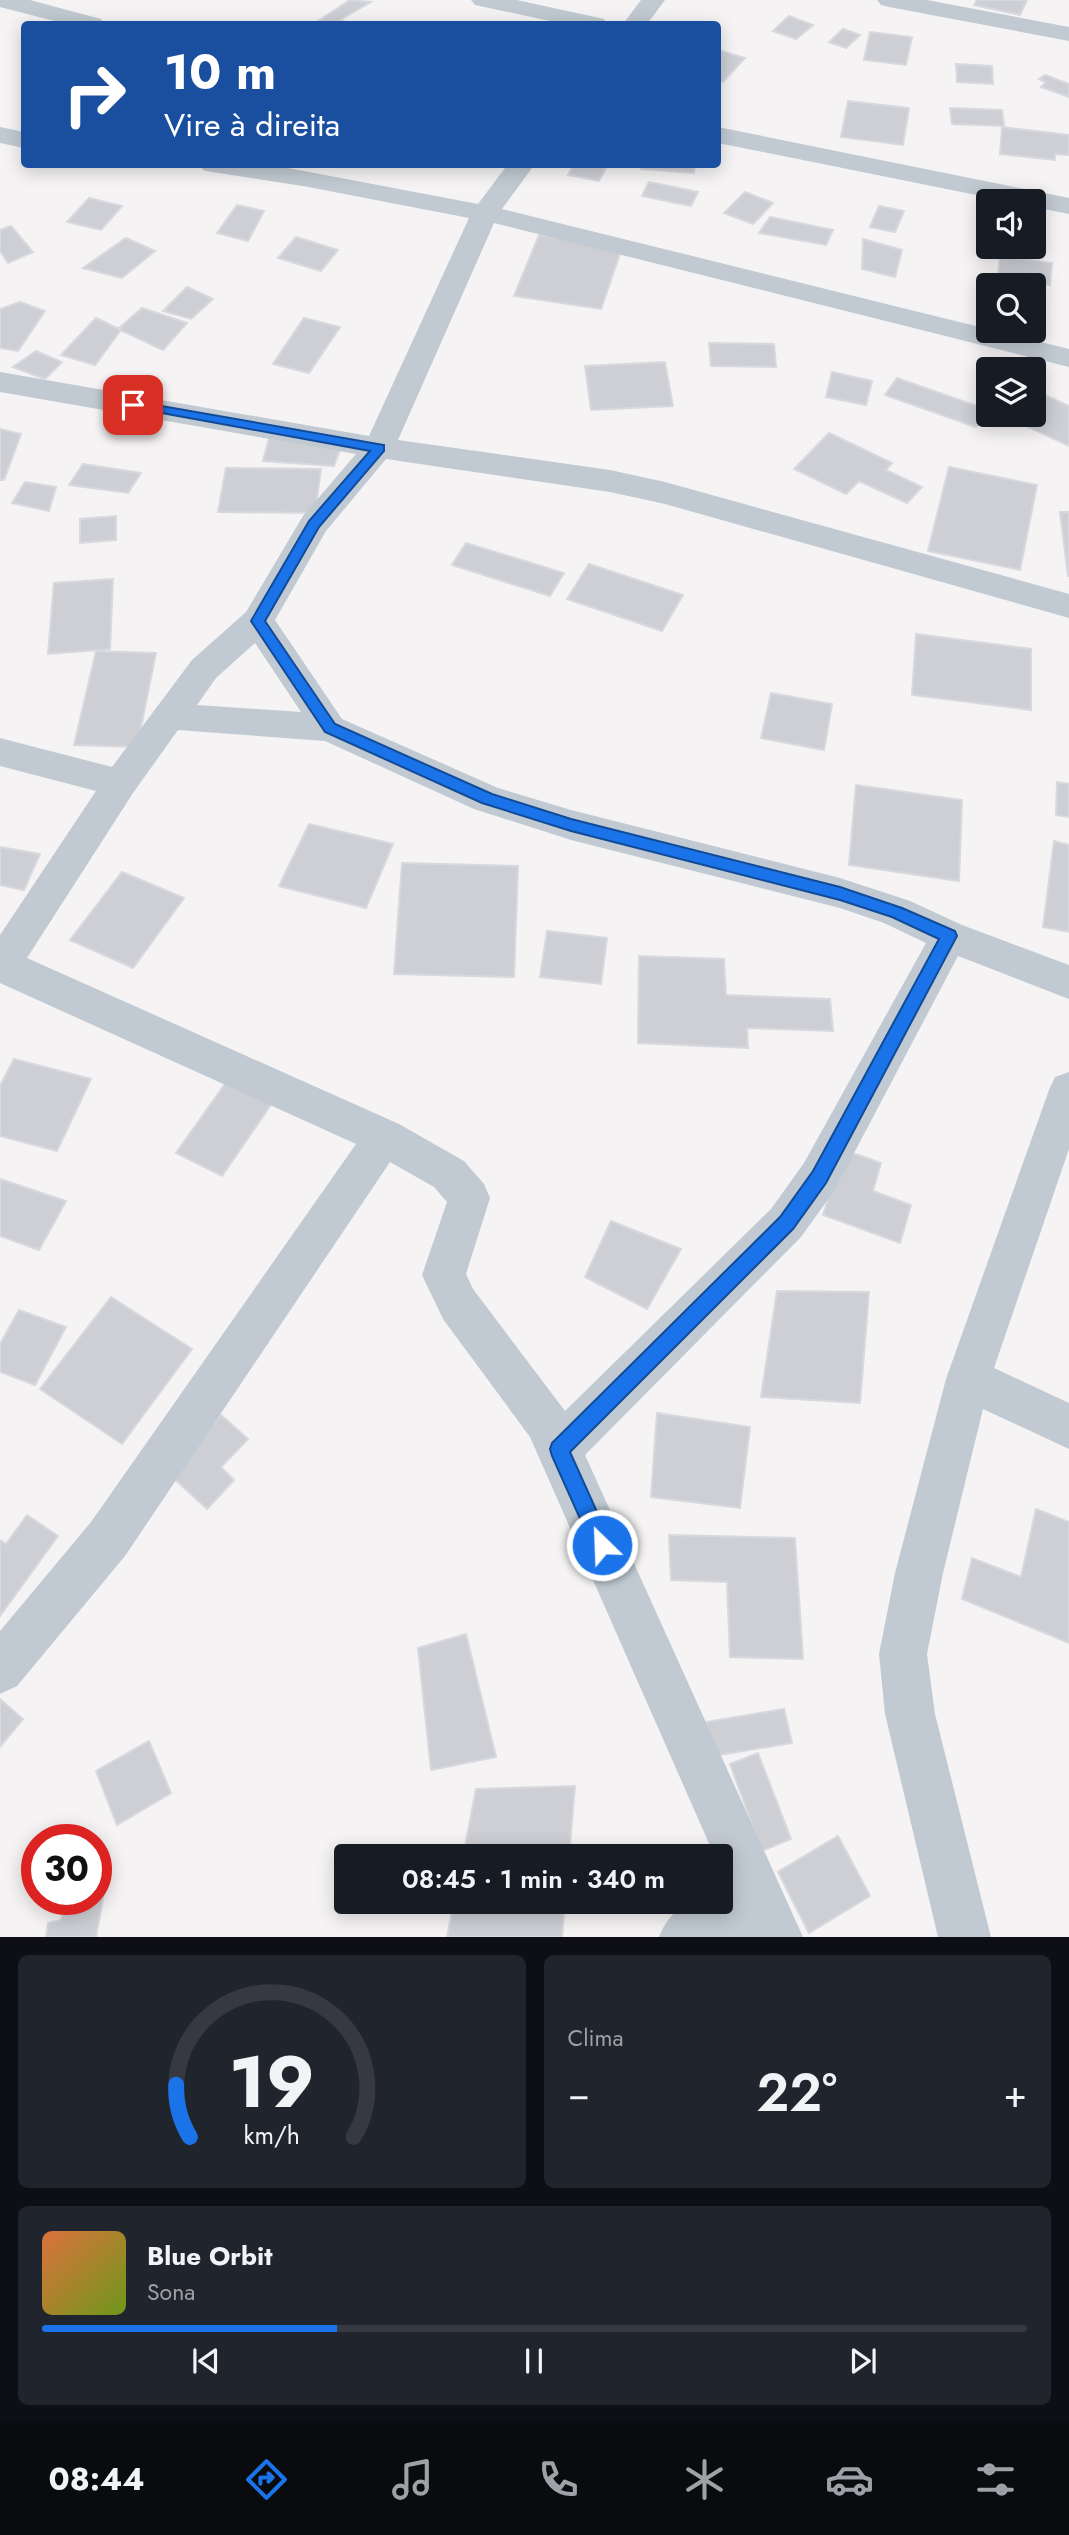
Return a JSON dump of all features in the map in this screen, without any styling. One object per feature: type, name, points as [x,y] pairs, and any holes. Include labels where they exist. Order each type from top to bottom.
[{"type":"street","points":[[2,0],[81,21]]},
{"type":"street","points":[[483,0],[581,21]]},
{"type":"street","points":[[637,21],[653,0]]},
{"type":"street","points":[[889,0],[1069,34]]},
{"type":"street","points":[[0,135],[21,139]]},
{"type":"street","points":[[721,136],[1069,206]]},
{"type":"street","points":[[238,168],[485,213],[1069,358]]},
{"type":"street","points":[[519,168],[485,213],[379,448],[314,524],[258,621],[204,669],[172,716],[120,783],[1,966],[384,1138],[449,1174],[469,1198],[444,1275],[458,1304],[546,1422],[769,1920],[690,1932],[685,1937]]},
{"type":"street","points":[[1,384],[379,448],[610,481],[665,493],[1069,606]]},
{"type":"street","points":[[258,621],[330,728]]},
{"type":"street","points":[[172,716],[330,728],[487,799],[571,825],[840,893],[897,912],[949,936],[1069,982]]},
{"type":"street","points":[[0,752],[120,783]]},
{"type":"street","points":[[559,1449],[786,1223],[820,1177],[949,936]]},
{"type":"street","points":[[965,1937],[910,1714],[904,1654],[919,1573],[968,1380],[1069,1090]]},
{"type":"street","points":[[0,1669],[108,1539],[384,1138]]},
{"type":"street","points":[[968,1380],[1069,1426]]},
{"type":"building","points":[[350,0],[371,2],[340,20],[343,21],[318,21]]},
{"type":"building","points":[[977,0],[1027,0],[1020,15],[974,5]]},
{"type":"building","points":[[789,16],[813,25],[796,39],[773,31]]},
{"type":"building","points":[[843,29],[860,35],[846,48],[829,42]]},
{"type":"building","points":[[870,32],[912,37],[906,65],[864,60]]},
{"type":"building","points":[[721,51],[745,58],[723,82]]},
{"type":"building","points":[[956,64],[992,66],[993,84],[957,82]]},
{"type":"building","points":[[1045,75],[1069,84],[1069,97],[1041,87],[1046,82],[1039,79]]},
{"type":"building","points":[[848,101],[909,108],[903,145],[841,137]]},
{"type":"building","points":[[950,108],[1002,110],[1004,126],[952,124]]},
{"type":"building","points":[[1002,127],[1069,135],[1069,155],[1055,154],[1055,160],[1000,154]]},
{"type":"building","points":[[572,168],[606,168],[599,181],[568,175]]},
{"type":"building","points":[[641,168],[695,168],[694,173]]},
{"type":"building","points":[[649,182],[698,192],[691,206],[642,196]]},
{"type":"building","points":[[745,192],[773,203],[753,224],[724,213]]},
{"type":"building","points":[[89,198],[122,206],[101,230],[67,222]]},
{"type":"building","points":[[237,205],[264,211],[248,241],[217,233]]},
{"type":"building","points":[[879,206],[904,211],[895,232],[870,227]]},
{"type":"building","points":[[770,217],[833,230],[826,245],[759,233]]},
{"type":"building","points":[[11,226],[33,252],[8,263],[0,251],[0,230]]},
{"type":"building","points":[[539,235],[622,248],[601,309],[514,296]]},
{"type":"building","points":[[296,237],[338,250],[321,271],[278,258]]},
{"type":"building","points":[[126,238],[155,251],[122,278],[83,268]]},
{"type":"building","points":[[863,239],[902,250],[895,277],[862,269]]},
{"type":"building","points":[[1000,259],[1052,263],[1050,285],[1046,284],[1046,273],[998,273]]},
{"type":"building","points":[[187,287],[213,299],[191,319],[163,311]]},
{"type":"building","points":[[20,302],[45,311],[18,351],[0,348],[0,309]]},
{"type":"building","points":[[142,308],[187,323],[163,350],[118,329]]},
{"type":"building","points":[[96,318],[121,330],[95,365],[61,355]]},
{"type":"building","points":[[304,318],[340,327],[309,373],[273,364]]},
{"type":"building","points":[[709,343],[774,344],[776,367],[711,366]]},
{"type":"building","points":[[36,351],[62,362],[45,379],[13,367]]},
{"type":"building","points":[[665,362],[673,406],[591,410],[585,366]]},
{"type":"building","points":[[832,372],[872,381],[866,405],[826,397]]},
{"type":"building","points":[[897,378],[976,406],[976,427],[885,395]]},
{"type":"building","points":[[1046,395],[1069,406],[1069,446],[1028,427],[1046,427]]},
{"type":"building","points":[[0,429],[21,434],[4,480],[0,480]]},
{"type":"building","points":[[829,433],[892,463],[886,470],[922,487],[907,503],[859,481],[846,494],[794,469]]},
{"type":"building","points":[[269,438],[341,447],[334,466],[263,461]]},
{"type":"building","points":[[83,464],[141,473],[128,493],[69,485]]},
{"type":"building","points":[[949,467],[1037,485],[1020,570],[928,551]]},
{"type":"building","points":[[226,468],[321,469],[315,513],[218,512]]},
{"type":"building","points":[[25,482],[56,487],[49,511],[12,503]]},
{"type":"building","points":[[1060,512],[1069,512],[1069,576],[1068,576]]},
{"type":"building","points":[[116,516],[116,540],[80,543],[80,519]]},
{"type":"building","points":[[466,543],[564,573],[550,596],[452,565]]},
{"type":"building","points":[[589,564],[683,595],[662,631],[567,599]]},
{"type":"building","points":[[113,579],[110,649],[48,654],[54,583]]},
{"type":"building","points":[[916,634],[1031,649],[1031,710],[912,695]]},
{"type":"building","points":[[96,651],[156,653],[137,747],[74,745]]},
{"type":"building","points":[[771,693],[832,704],[824,750],[761,738]]},
{"type":"building","points":[[1057,782],[1069,784],[1069,817],[1056,815]]},
{"type":"building","points":[[856,785],[962,800],[959,881],[849,865]]},
{"type":"building","points":[[309,824],[393,844],[366,908],[279,886]]},
{"type":"building","points":[[1054,841],[1069,845],[1069,932],[1043,927]]},
{"type":"building","points":[[0,847],[40,854],[24,890],[0,885]]},
{"type":"building","points":[[402,863],[518,866],[514,977],[394,974]]},
{"type":"building","points":[[122,872],[184,898],[133,968],[70,940]]},
{"type":"building","points":[[547,931],[607,938],[601,984],[540,977]]},
{"type":"building","points":[[639,956],[724,959],[726,995],[830,999],[833,1031],[747,1028],[748,1048],[638,1043]]},
{"type":"building","points":[[14,1059],[91,1079],[57,1151],[0,1136],[0,1086]]},
{"type":"building","points":[[232,1074],[277,1096],[222,1176],[176,1153]]},
{"type":"building","points":[[844,1150],[881,1163],[873,1191],[911,1205],[900,1243],[823,1215]]},
{"type":"building","points":[[0,1179],[66,1201],[39,1250],[0,1236]]},
{"type":"building","points":[[611,1221],[681,1249],[647,1309],[585,1277]]},
{"type":"building","points":[[777,1291],[869,1292],[860,1403],[761,1397]]},
{"type":"building","points":[[111,1297],[192,1349],[122,1444],[40,1389]]},
{"type":"building","points":[[19,1310],[66,1327],[35,1385],[0,1372],[0,1344]]},
{"type":"building","points":[[657,1413],[750,1427],[740,1508],[651,1497]]},
{"type":"building","points":[[221,1415],[248,1439],[221,1467],[234,1480],[207,1509],[167,1472]]},
{"type":"building","points":[[1036,1509],[1069,1522],[1069,1643],[962,1599],[972,1558],[1021,1577]]},
{"type":"building","points":[[27,1515],[58,1536],[0,1616],[0,1540],[6,1544]]},
{"type":"building","points":[[669,1535],[795,1538],[803,1659],[730,1657],[727,1582],[671,1580]]},
{"type":"building","points":[[466,1634],[496,1757],[431,1770],[418,1648]]},
{"type":"building","points":[[0,1699],[23,1719],[0,1747]]},
{"type":"building","points":[[784,1709],[792,1743],[713,1756],[706,1722]]},
{"type":"building","points":[[149,1741],[171,1793],[117,1825],[96,1771]]},
{"type":"building","points":[[758,1753],[791,1839],[762,1851],[730,1764]]},
{"type":"building","points":[[575,1786],[570,1844],[465,1844],[476,1789]]},
{"type":"building","points":[[838,1836],[870,1896],[809,1933],[778,1872]]},
{"type":"building","points":[[452,1914],[564,1914],[562,1937],[447,1937]]},
{"type":"building","points":[[62,1915],[100,1915],[96,1937],[46,1937],[48,1923],[61,1920]]},
{"type":"route","points":[[133,405],[379,448],[314,524],[258,621],[330,728],[487,799],[571,825],[840,893],[897,912],[949,936],[820,1177],[786,1223],[559,1449],[602,1545]]}]
